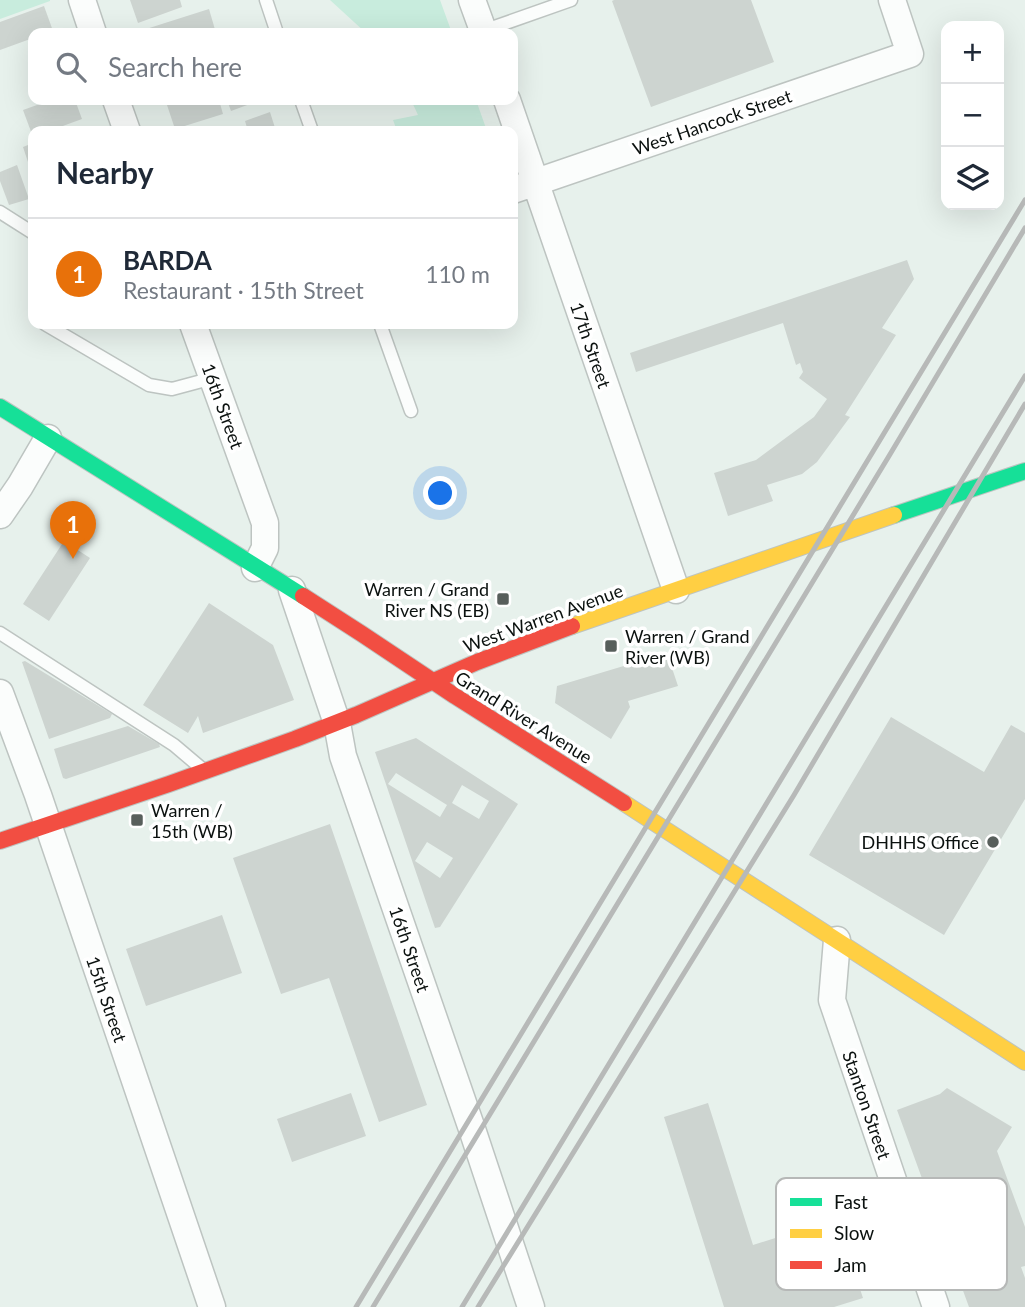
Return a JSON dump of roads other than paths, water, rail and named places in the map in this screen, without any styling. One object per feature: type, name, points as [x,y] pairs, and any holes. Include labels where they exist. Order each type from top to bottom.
[{"type":"main road","name":"Grand River Avenue","points":[[0,407],[341,620],[431,681],[1019,1054]]},
{"type":"main road","name":"West Warren Avenue","points":[[0,841],[337,723],[496,654],[1025,471]]},
{"type":"street","points":[[82,0],[91,28]]},
{"type":"street","points":[[472,0],[482,28]]},
{"type":"street","name":"West Hancock Street","points":[[524,186],[910,54],[892,0]]},
{"type":"street","points":[[118,105],[125,126]]},
{"type":"street","name":"17th Street","points":[[507,105],[511,126]]},
{"type":"street","name":"17th Street","points":[[518,157],[524,186],[676,590]]},
{"type":"street","name":"16th Street","points":[[195,329],[265,523],[265,548],[256,568]]},
{"type":"street","points":[[0,515],[48,438]]},
{"type":"street","name":"16th Street","points":[[292,590],[337,723],[348,769],[531,1307]]},
{"type":"street","name":"15th Street","points":[[0,693],[212,1307]]},
{"type":"street","name":"Stanton Street","points":[[837,940],[832,1000],[892,1178]]},
{"type":"street","name":"Stanton Street","points":[[930,1290],[936,1307]]},
{"type":"lane","points":[[265,0],[275,28]]},
{"type":"lane","points":[[494,28],[571,0]]},
{"type":"lane","points":[[302,105],[310,126]]},
{"type":"lane","points":[[0,212],[28,230]]},
{"type":"lane","points":[[54,329],[149,385],[172,389],[213,378]]},
{"type":"lane","points":[[382,329],[411,411]]},
{"type":"lane","points":[[0,633],[174,745],[205,771]]},
{"type":"railway","points":[[356,1307],[1025,200]]},
{"type":"railway","points":[[373,1307],[1025,228]]},
{"type":"railway","points":[[462,1307],[1025,376]]},
{"type":"railway","points":[[478,1307],[794,795],[1025,404]]},
{"type":"place","name":"BARDA","points":[[73,559]]},
{"type":"place","name":"Warren / Grand River NS (EB)","points":[[503,599]]},
{"type":"place","name":"Warren / Grand River (WB)","points":[[611,646]]},
{"type":"place","name":"Warren / 15th (WB)","points":[[137,820]]},
{"type":"place","name":"DHHHS Office","points":[[993,842]]}]
